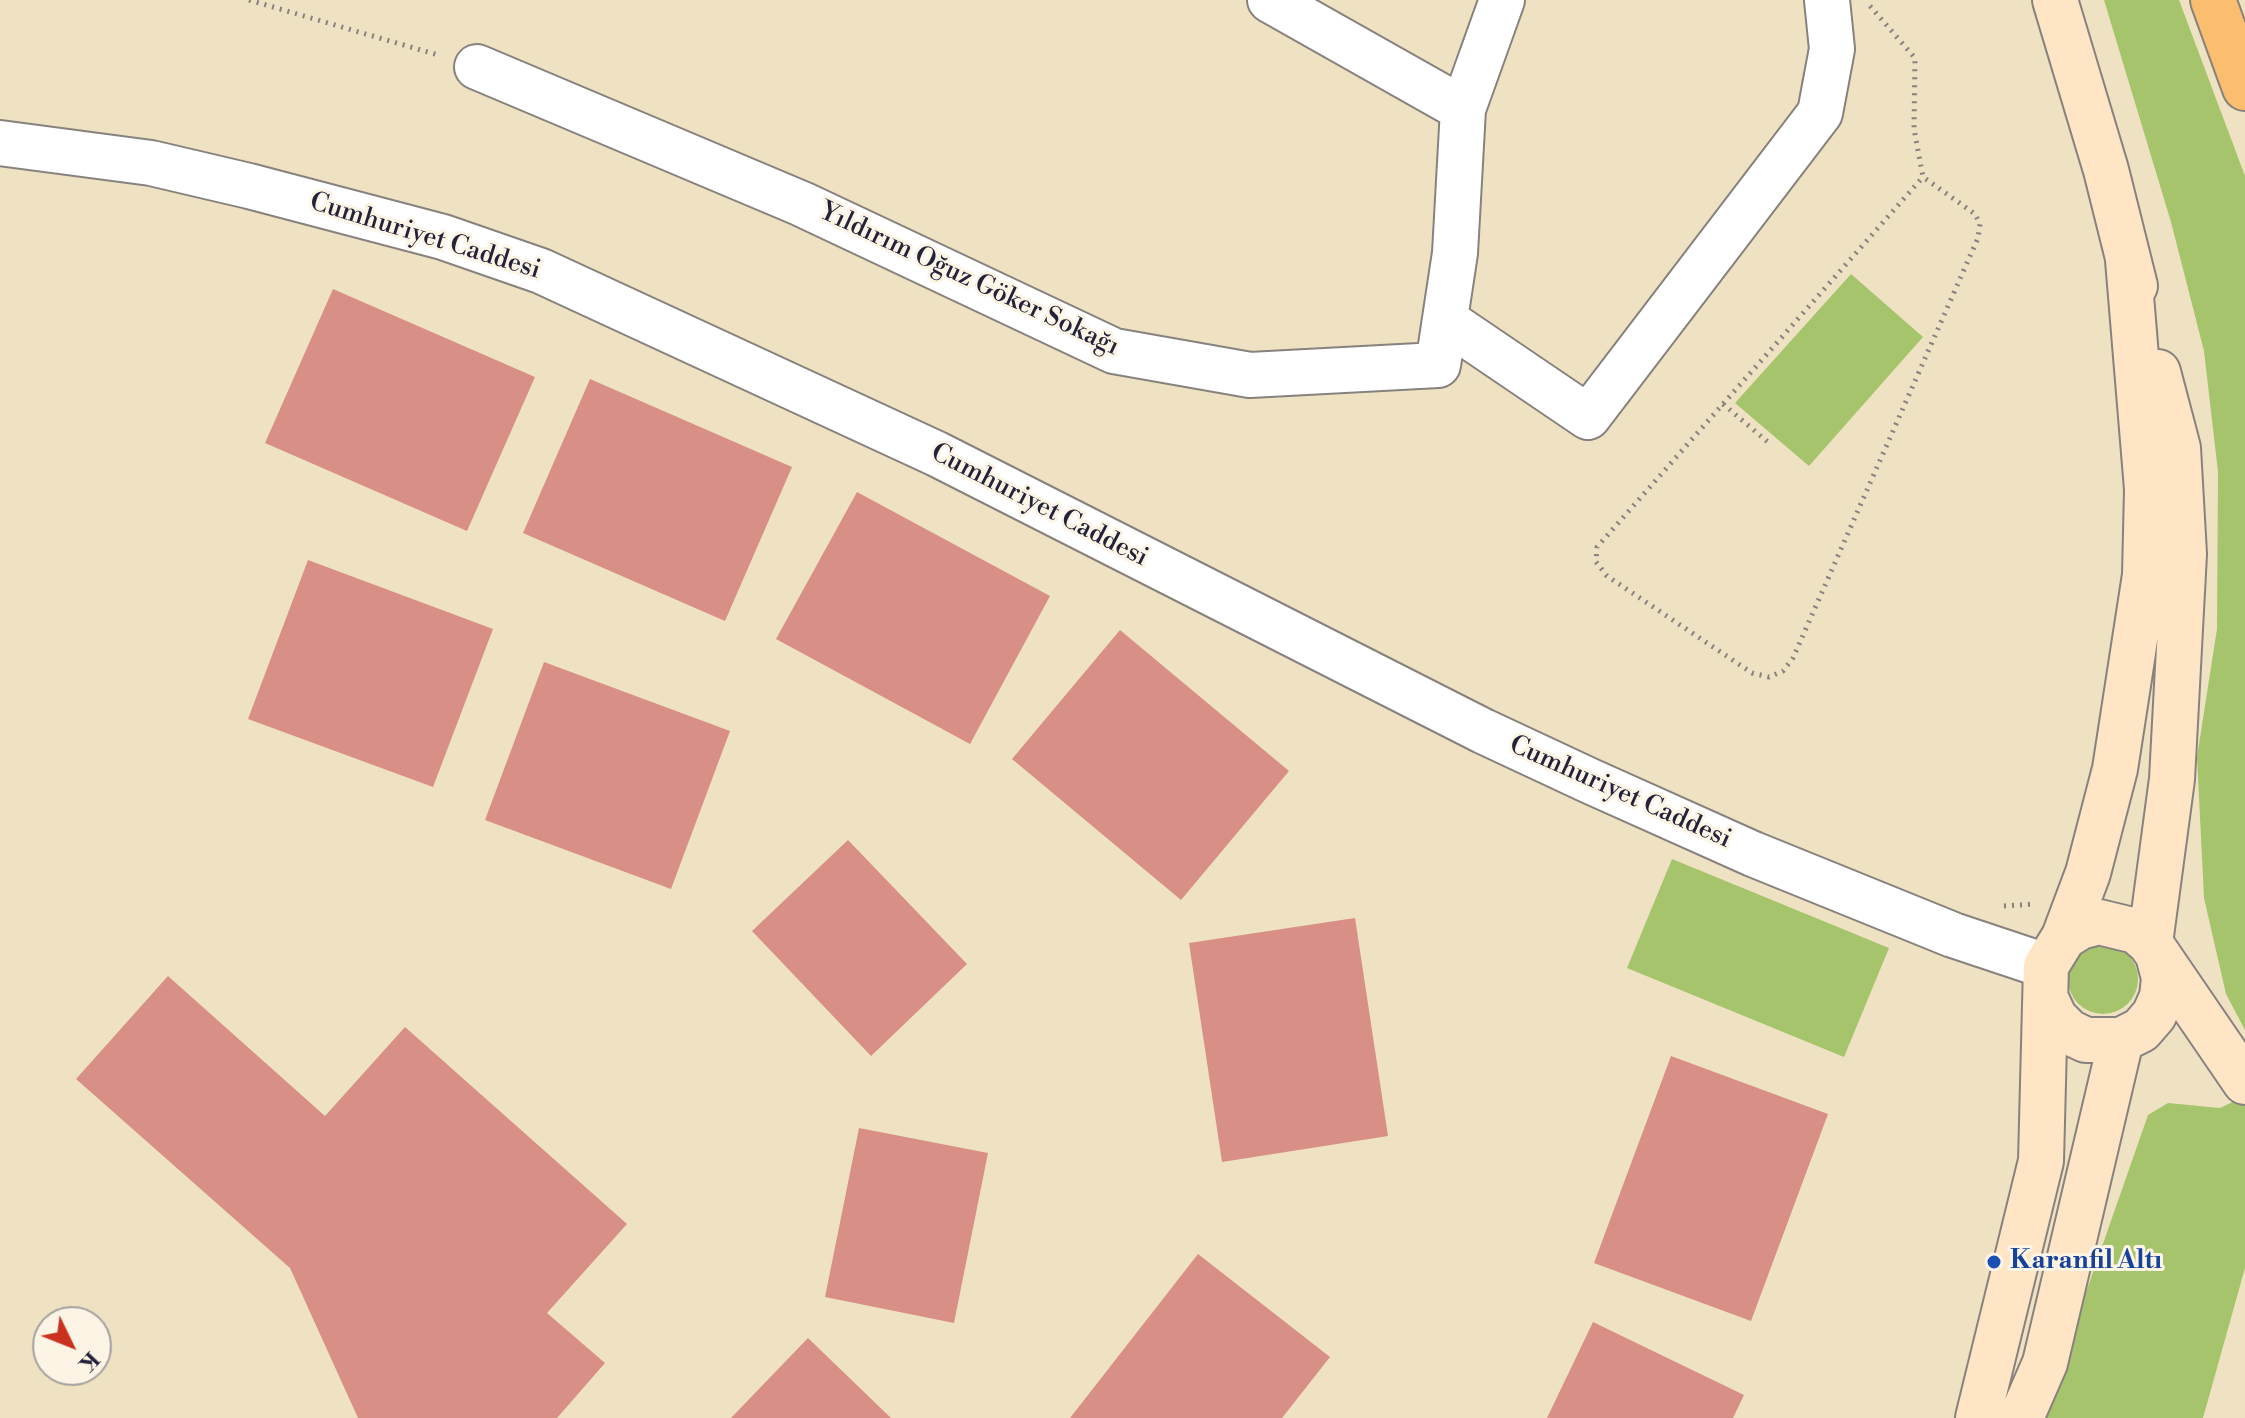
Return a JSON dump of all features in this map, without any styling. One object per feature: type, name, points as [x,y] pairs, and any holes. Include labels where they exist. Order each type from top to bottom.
[{"type":"highway","points":[[2213,0],[2245,88]]},
{"type":"main road","points":[[2021,1418],[2045,1363],[2131,1035],[2154,1015],[2162,997],[2164,978],[2155,951],[2172,779],[2184,554],[2178,448],[2106,170],[2055,0]]},
{"type":"main road","points":[[1978,1418],[2041,1161],[2052,968],[2088,873],[2115,769],[2145,575],[2147,489],[2128,260]]},
{"type":"main road","points":[[2099,922],[2136,931],[2155,951],[2238,1070],[2194,1040],[2131,1035],[2086,1040],[2069,1032],[2055,1018],[2052,968],[2080,927],[2099,922]]},
{"type":"street","points":[[1270,0],[1463,109]]},
{"type":"street","name":"Yıldırım Oğuz Göker Sokağı","points":[[477,67],[802,204],[1114,351],[1250,375],[1438,365],[1455,253],[1463,109],[1502,0]]},
{"type":"street","points":[[1445,320],[1588,417],[1820,113],[1832,49],[1827,0]]},
{"type":"street","name":"Cumhuriyet Caddesi","points":[[0,143],[151,163],[249,186],[443,237],[541,271],[937,454],[1523,750],[1753,854],[1953,935],[2052,968]]},
{"type":"path","points":[[249,0],[477,67]]},
{"type":"path","points":[[1865,0],[1915,58],[1914,129],[1923,177],[1975,214],[1980,224],[1978,238],[1793,658],[1783,671],[1769,677],[1752,673],[1607,576],[1596,562],[1597,547],[1923,177]]},
{"type":"path","points":[[1723,404],[1769,443]]},
{"type":"green space","points":[[2104,0],[2179,0],[2245,176],[2245,1030],[2226,994],[2204,898],[2197,757],[2217,629],[2218,472],[2204,351],[2171,222]]},
{"type":"green space","points":[[1851,274],[1923,337],[1809,466],[1735,403]]},
{"type":"green space","points":[[1672,859],[1889,948],[1844,1057],[1627,968]]},
{"type":"green space","points":[[2103,944],[2128,954],[2138,979],[2128,1004],[2103,1014],[2078,1004],[2068,979],[2078,954]]},
{"type":"green space","points":[[2245,1096],[2245,1268],[2203,1418],[2042,1418],[2148,1115],[2168,1103],[2220,1108]]},
{"type":"building","points":[[333,289],[535,377],[467,531],[265,443]]},
{"type":"building","points":[[590,379],[792,467],[725,621],[523,533]]},
{"type":"building","points":[[857,492],[1050,596],[970,744],[776,639]]},
{"type":"building","points":[[308,560],[493,629],[433,787],[248,719]]},
{"type":"building","points":[[1120,630],[1289,771],[1181,900],[1012,759]]},
{"type":"building","points":[[544,662],[730,731],[671,889],[485,820]]},
{"type":"building","points":[[848,840],[967,964],[871,1056],[752,931]]},
{"type":"building","points":[[1355,918],[1388,1136],[1222,1162],[1189,943]]},
{"type":"building","points":[[168,976],[325,1116],[405,1027],[627,1224],[547,1313],[605,1363],[557,1418],[358,1418],[290,1268],[76,1079]]},
{"type":"building","points":[[1671,1056],[1828,1114],[1751,1321],[1594,1263]]},
{"type":"building","points":[[859,1128],[988,1153],[954,1323],[825,1297]]},
{"type":"building","points":[[1198,1254],[1330,1357],[1282,1418],[1070,1418]]},
{"type":"building","points":[[1593,1322],[1744,1395],[1733,1418],[1547,1418]]},
{"type":"building","points":[[808,1338],[891,1418],[731,1418]]},
{"type":"place","name":"Karanfil Altı","points":[[1994,1262]]}]
